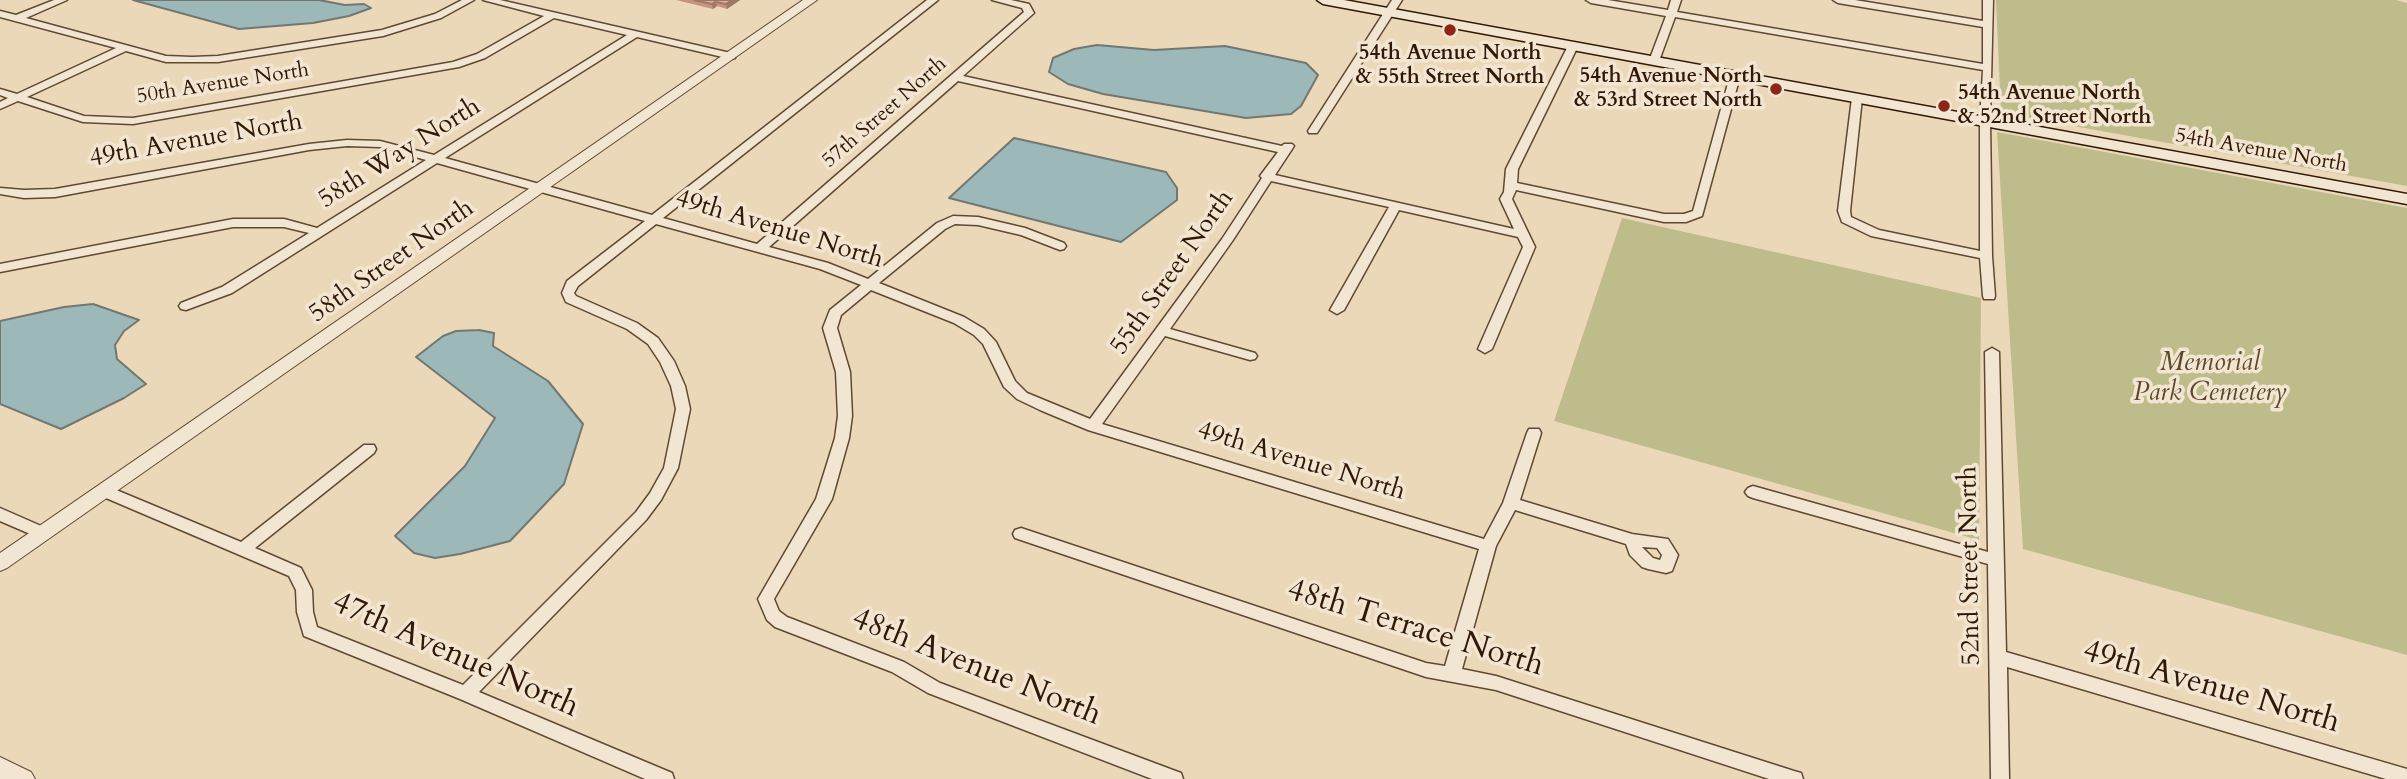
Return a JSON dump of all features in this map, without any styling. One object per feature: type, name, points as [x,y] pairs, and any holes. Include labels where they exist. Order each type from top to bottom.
[{"type":"main road","name":"54th Avenue North","points":[[1323,0],[1392,6],[1573,46],[2407,199]]},
{"type":"street","points":[[18,18],[62,0]]},
{"type":"street","points":[[0,13],[166,59],[218,59],[383,33],[421,23],[469,0]]},
{"type":"street","points":[[488,0],[731,56]]},
{"type":"street","name":"58th Street North","points":[[0,563],[811,0]]},
{"type":"street","points":[[466,694],[641,516],[656,496],[671,468],[683,409],[678,386],[667,362],[653,341],[632,326],[571,299],[568,293],[579,276],[933,0]]},
{"type":"street","name":"57th Street North","points":[[760,248],[1029,13],[1026,6],[997,0]]},
{"type":"street","points":[[1591,0],[1989,68]]},
{"type":"street","points":[[1654,61],[1676,0]]},
{"type":"street","points":[[1838,0],[1989,25]]},
{"type":"street","points":[[1988,0],[1989,68],[1984,121],[1989,296]]},
{"type":"street","points":[[1313,131],[1392,6]]},
{"type":"street","name":"50th Avenue North","points":[[0,92],[83,118],[134,121],[456,65],[481,56],[553,15]]},
{"type":"street","name":"58th Way North","points":[[186,306],[227,290],[635,34]]},
{"type":"street","points":[[1485,349],[1529,247],[1506,199],[1512,169],[1573,46]]},
{"type":"street","points":[[0,106],[125,48]]},
{"type":"street","name":"55th Street North","points":[[956,76],[1286,148],[1227,240],[1093,426]]},
{"type":"street","points":[[1510,185],[1664,218],[1686,218],[1698,213],[1735,76]]},
{"type":"street","points":[[1857,98],[1844,211],[1846,219],[1875,233],[1986,256]]},
{"type":"street","name":"49th Avenue North","points":[[0,191],[24,194],[55,193],[309,147],[347,143],[380,144],[824,266],[959,320],[979,332],[989,342],[1009,384],[1022,396],[1093,426],[1488,545]]},
{"type":"street","points":[[1266,176],[1525,235]]},
{"type":"street","points":[[1337,310],[1396,205]]},
{"type":"street","points":[[868,284],[941,226],[953,220],[978,220],[1025,232],[1060,246]]},
{"type":"street","points":[[0,268],[233,223],[284,223],[318,232]]},
{"type":"street","name":"48th Avenue North","points":[[868,284],[835,313],[831,328],[843,372],[845,415],[842,438],[830,480],[810,527],[776,578],[766,599],[774,615],[781,622],[898,667],[934,688],[1174,779]]},
{"type":"street","points":[[1163,331],[1250,356]]},
{"type":"street","name":"52nd Street North","points":[[1992,352],[2000,779]]},
{"type":"street","points":[[1452,673],[1488,545],[1511,503],[1534,433]]},
{"type":"street","points":[[243,549],[369,449]]},
{"type":"street","name":"47th Avenue North","points":[[104,491],[295,572],[304,590],[305,612],[310,631],[665,779]]},
{"type":"street","points":[[1753,492],[1994,560]]},
{"type":"street","points":[[1511,503],[1632,540]]},
{"type":"street","points":[[0,514],[43,533]]},
{"type":"street","name":"48th Terrace North","points":[[1021,534],[1426,670],[1496,683],[1794,779]]},
{"type":"street","name":"49th Avenue North","points":[[1998,657],[2407,777]]},
{"type":"street","points":[[0,767],[23,779]]},
{"type":"green space","points":[[1996,0],[2396,0],[2407,3],[2407,186],[2001,113]]},
{"type":"green space","name":"Memorial Park Cemetery","points":[[1997,132],[2407,208],[2407,655],[2023,549]]},
{"type":"green space","points":[[1622,218],[1981,298],[1979,540],[1554,421]]},
{"type":"water","points":[[133,0],[319,0],[345,5],[364,4],[371,8],[349,16],[313,23],[239,29]]},
{"type":"water","points":[[1097,45],[1154,50],[1225,46],[1306,63],[1318,75],[1301,106],[1291,114],[1246,118],[1103,94],[1068,84],[1049,72],[1053,58],[1074,49]]},
{"type":"water","points":[[1014,138],[1166,172],[1177,188],[1177,200],[1121,242],[949,198]]},
{"type":"water","points":[[93,304],[139,320],[124,331],[115,345],[117,359],[146,384],[61,429],[0,404],[0,321],[64,307]]},
{"type":"water","points":[[479,330],[494,333],[493,346],[548,381],[583,424],[564,484],[510,541],[435,558],[414,553],[395,536],[465,466],[495,418],[416,357],[443,336],[456,331]]},
{"type":"building","points":[[694,0],[732,0],[726,4],[712,4]]},
{"type":"place","name":"54th Avenue North & 55th Street North","points":[[1450,30]]},
{"type":"place","name":"54th Avenue North & 53rd Street North","points":[[1776,89]]},
{"type":"place","name":"54th Avenue North & 52nd Street North","points":[[1944,106]]}]
